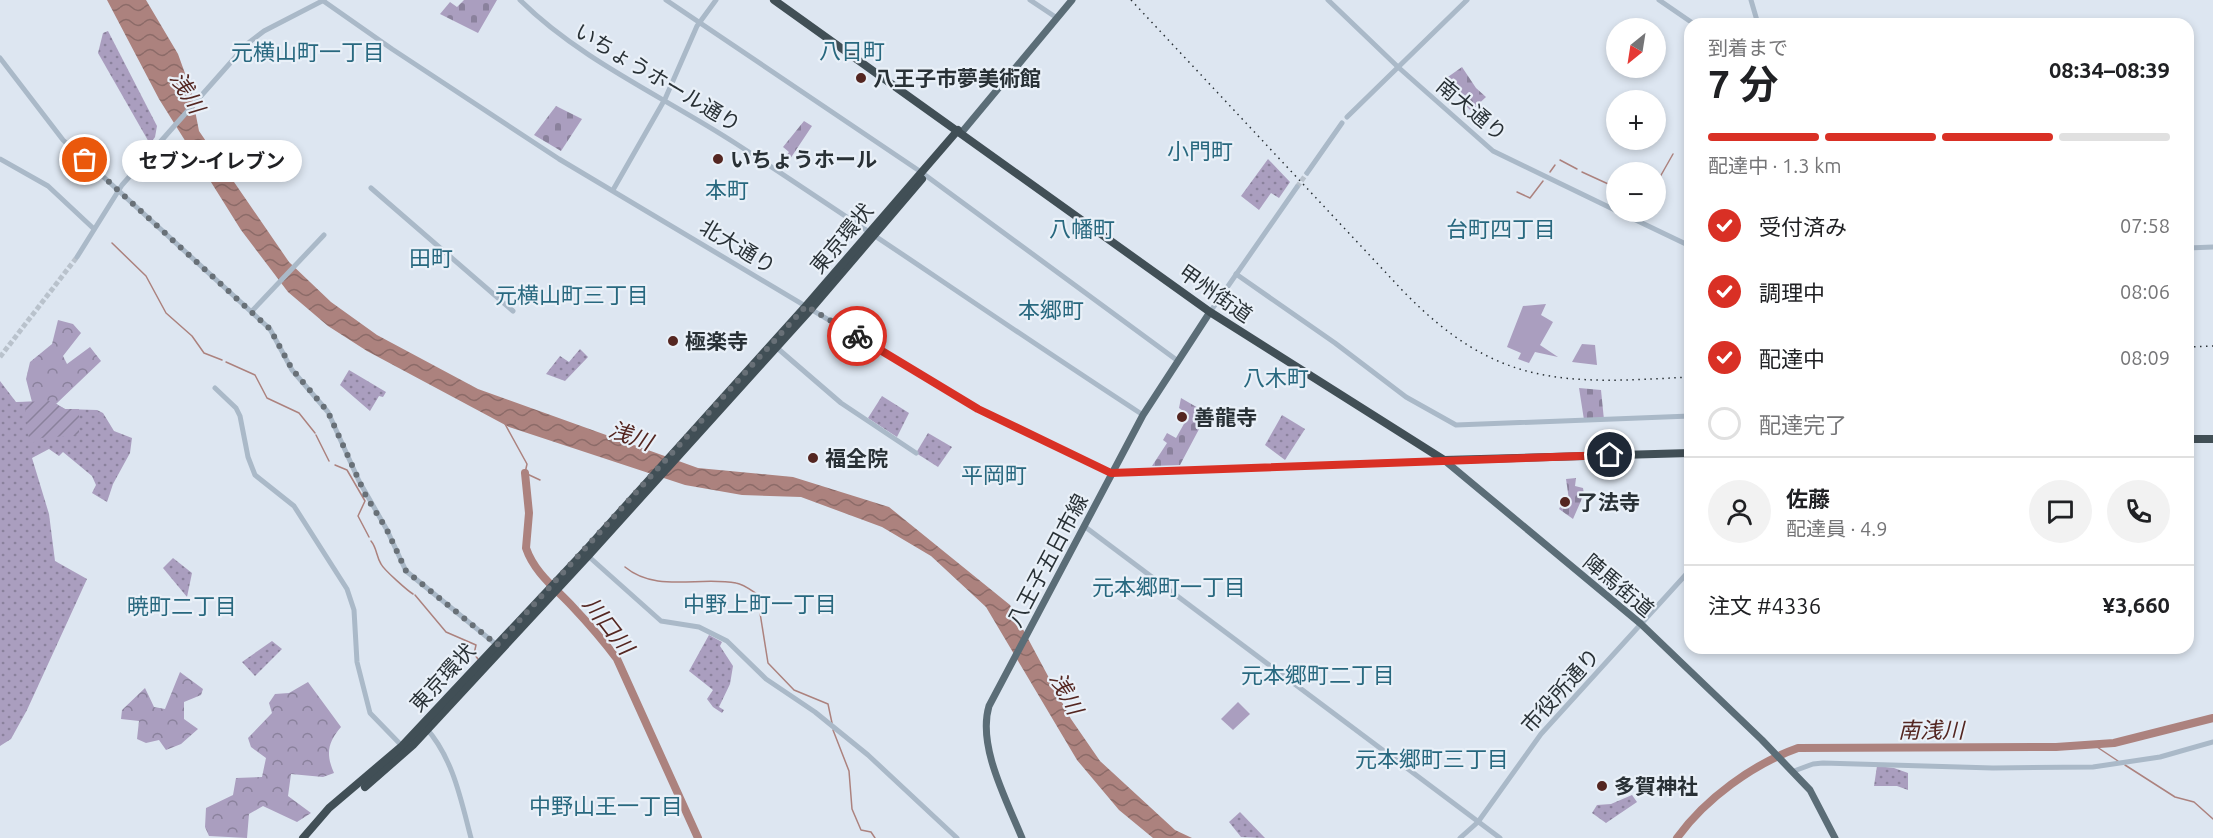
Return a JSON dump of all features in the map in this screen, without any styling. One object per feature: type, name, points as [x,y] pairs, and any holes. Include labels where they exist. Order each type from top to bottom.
[{"type":"highway","name":"甲州街道","points":[[774,0],[1210,312],[1444,460]]},
{"type":"highway","name":"東京環状","points":[[305,837],[329,808],[404,749],[587,554],[645,487],[809,308],[960,131]]},
{"type":"highway","points":[[2194,439],[2213,439]]},
{"type":"highway","points":[[1444,460],[1684,453]]},
{"type":"main road","points":[[960,131],[1067,0]]},
{"type":"main road","points":[[1055,17],[1072,0]]},
{"type":"main road","name":"八王子五日市線","points":[[1022,838],[990,753],[986,735],[988,711],[1143,415],[1210,312]]},
{"type":"main road","name":"陣馬街道","points":[[1444,460],[1641,624],[1792,769]]},
{"type":"main road","points":[[1792,769],[1814,798],[1835,838]]},
{"type":"street","points":[[77,257],[118,190],[230,62],[258,35],[323,0]]},
{"type":"street","name":"北大通り","points":[[323,0],[450,88],[613,190],[809,308],[978,409],[1111,473],[1444,460]]},
{"type":"street","name":"いちょうホール通り","points":[[520,0],[564,39],[665,99],[872,233],[1143,415]]},
{"type":"street","points":[[666,0],[923,174],[1178,361]]},
{"type":"street","points":[[613,190],[665,99],[699,23],[716,0]]},
{"type":"street","points":[[1030,0],[1055,17]]},
{"type":"street","name":"南大通り","points":[[1328,0],[1398,67],[1493,151],[1606,205]]},
{"type":"street","points":[[1347,117],[1467,0]]},
{"type":"street","points":[[1659,0],[1685,18]]},
{"type":"street","points":[[1751,0],[1756,18]]},
{"type":"street","points":[[0,58],[57,134],[270,329],[292,369],[328,412],[366,496],[387,530],[406,571],[499,647]]},
{"type":"street","points":[[1307,173],[1342,123]]},
{"type":"street","points":[[0,159],[48,186],[94,230]]},
{"type":"street","points":[[1210,312],[1297,187]]},
{"type":"street","points":[[371,188],[513,311]]},
{"type":"street","name":"南大通り","points":[[1641,222],[1684,243]]},
{"type":"street","points":[[252,311],[323,237]]},
{"type":"street","points":[[2194,248],[2213,247]]},
{"type":"street","points":[[1236,274],[1406,397],[1454,424],[1684,416]]},
{"type":"street","points":[[774,346],[842,403],[916,453]]},
{"type":"street","points":[[215,388],[236,408],[240,416],[248,457],[255,475],[294,506],[347,589],[354,610],[357,662],[370,713],[404,749]]},
{"type":"street","points":[[1084,526],[1500,838]]},
{"type":"street","points":[[587,554],[658,619],[699,627],[722,637],[771,684],[830,724],[904,787],[957,838]]},
{"type":"street","name":"市役所通り","points":[[1460,838],[1478,822],[1541,734],[1684,577]]},
{"type":"street","points":[[425,727],[448,763],[459,789],[471,838]]},
{"type":"street","points":[[1792,769],[1823,764],[1993,768],[2119,765],[2213,742]]},
{"type":"green space","points":[[464,0],[497,0],[478,33],[440,14],[450,2],[457,7]]},
{"type":"green space","points":[[108,31],[157,126],[155,137],[150,144],[98,53],[103,33]]},
{"type":"green space","points":[[1462,67],[1476,88],[1486,97],[1471,111],[1445,84],[1447,82],[1445,79]]},
{"type":"green space","points":[[556,106],[582,119],[561,151],[534,135]]},
{"type":"green space","points":[[804,121],[812,126],[790,159],[786,156],[789,152],[783,147]]},
{"type":"green space","points":[[1268,159],[1290,182],[1279,198],[1271,193],[1259,210],[1241,196]]},
{"type":"green space","points":[[1546,304],[1541,315],[1553,322],[1540,345],[1558,357],[1535,352],[1529,363],[1518,359],[1521,353],[1507,347],[1523,306]]},
{"type":"green space","points":[[58,320],[73,324],[81,333],[63,356],[67,364],[90,347],[101,361],[56,404],[32,402],[26,379],[30,362],[52,344]]},
{"type":"green space","points":[[1582,344],[1595,345],[1597,365],[1572,362]]},
{"type":"green space","points":[[580,349],[588,357],[565,381],[546,374],[560,356],[569,362]]},
{"type":"green space","points":[[349,370],[386,392],[383,397],[379,396],[370,411],[340,385]]},
{"type":"green space","points":[[0,381],[16,402],[51,401],[65,409],[97,410],[103,413],[114,431],[132,438],[130,453],[113,484],[107,502],[92,493],[96,485],[92,476],[63,452],[59,456],[49,449],[32,458],[49,514],[55,561],[87,579],[27,710],[11,739],[0,746]]},
{"type":"green space","points":[[1579,388],[1601,390],[1604,420],[1584,420]]},
{"type":"green space","points":[[882,396],[909,413],[897,437],[868,418]]},
{"type":"green space","points":[[1181,398],[1205,412],[1206,416],[1180,465],[1152,466],[1167,443],[1163,440],[1167,433],[1176,438],[1189,415],[1179,408]]},
{"type":"green space","points":[[51,401],[65,409],[79,409],[79,435],[41,438],[31,444],[23,402]]},
{"type":"green space","points":[[1282,415],[1305,429],[1285,460],[1265,445]]},
{"type":"green space","points":[[928,433],[952,447],[938,467],[916,453]]},
{"type":"green space","points":[[1576,478],[1575,486],[1583,488],[1584,494],[1573,519],[1559,509],[1570,507],[1566,479]]},
{"type":"green space","points":[[173,558],[192,573],[187,597],[163,568]]},
{"type":"green space","points":[[709,635],[722,642],[720,646],[733,666],[730,684],[719,707],[724,710],[722,713],[707,699],[713,690],[689,671]]},
{"type":"green space","points":[[272,641],[282,649],[255,676],[242,662]]},
{"type":"green space","points":[[180,672],[203,689],[201,695],[184,702],[184,719],[198,729],[181,744],[166,750],[159,740],[146,743],[137,739],[139,721],[121,719],[122,710],[145,688],[154,707],[165,709]]},
{"type":"green space","points":[[308,682],[341,727],[329,749],[334,773],[323,777],[291,774],[288,796],[311,813],[297,822],[263,806],[249,814],[247,838],[209,836],[205,827],[206,808],[233,795],[236,778],[262,777],[266,758],[251,747],[248,738],[272,713],[269,703],[275,694],[289,693]]},
{"type":"green space","points":[[1238,702],[1250,714],[1233,730],[1221,719]]},
{"type":"green space","points":[[1877,766],[1908,773],[1908,790],[1897,786],[1874,786]]},
{"type":"green space","points":[[1632,795],[1637,802],[1606,823],[1592,813],[1597,805],[1611,804]]},
{"type":"green space","points":[[1240,812],[1265,838],[1241,837],[1229,822]]},
{"type":"water","name":"浅川","points":[[107,0],[146,0],[178,54],[191,90],[199,131],[289,262],[331,302],[377,335],[478,389],[698,468],[793,477],[889,507],[1010,605],[1071,719],[1100,761],[1175,830],[1192,838],[1153,838],[1119,810],[1077,760],[986,607],[931,556],[882,527],[801,497],[742,495],[685,485],[509,427],[367,351],[328,326],[288,292],[241,230],[159,99]]},
{"type":"waterway","points":[[1666,166],[1673,154]]},
{"type":"waterway","points":[[1560,160],[1577,169]]},
{"type":"waterway","points":[[1550,172],[1555,165]]},
{"type":"waterway","points":[[1582,172],[1606,183]]},
{"type":"waterway","points":[[1517,192],[1530,198],[1543,181]]},
{"type":"waterway","points":[[112,243],[146,276],[166,313],[192,336],[204,353],[222,360]]},
{"type":"waterway","points":[[226,362],[255,375],[267,398],[299,413],[315,433]]},
{"type":"waterway","name":"川口川","points":[[505,424],[527,464],[525,473],[540,480]]},
{"type":"waterway","points":[[316,435],[329,461]]},
{"type":"waterway","points":[[335,465],[347,470],[365,501],[358,516],[369,537]]},
{"type":"waterway","name":"川口川","points":[[525,473],[529,513],[526,548],[530,557],[534,565],[601,638],[617,659],[698,838]]},
{"type":"waterway","points":[[371,541],[383,567],[413,594]]},
{"type":"waterway","points":[[625,567],[637,575],[664,582],[722,581],[736,583],[757,594],[768,663],[794,690],[828,704],[832,723]]},
{"type":"waterway","points":[[415,595],[446,632],[476,645],[474,654],[478,659]]},
{"type":"waterway","name":"南浅川","points":[[1677,838],[1701,810],[1731,784],[1764,763],[1798,748],[2056,747],[2114,743],[2213,718]]},
{"type":"waterway","points":[[833,730],[849,771],[852,809],[861,830],[871,832],[875,838]]},
{"type":"waterway","points":[[2094,745],[2118,761]]},
{"type":"waterway","points":[[2125,765],[2175,797],[2194,802],[2213,819]]},
{"type":"tunnel","points":[[1297,187],[1307,173]]},
{"type":"tunnel","points":[[0,357],[77,257]]},
{"type":"railway","points":[[1131,0],[1403,291],[1437,323],[1470,346],[1502,363],[1535,373],[1569,378],[1605,380],[1684,377]]},
{"type":"railway","points":[[2194,347],[2213,346]]},
{"type":"way so far","points":[[85,160],[270,329],[292,369],[328,412],[366,496],[387,530],[406,571],[497,645],[806,306],[857,336]]},
{"type":"place","name":"八王子市夢美術館","points":[[861,78]]},
{"type":"place","name":"いちょうホール","points":[[718,159]]},
{"type":"place","name":"セブン-イレブン","points":[[85,160]]},
{"type":"place","name":"極楽寺","points":[[673,341]]},
{"type":"place","name":"善龍寺","points":[[1182,417]]},
{"type":"place","name":"福全院","points":[[813,458]]},
{"type":"place","name":"了法寺","points":[[1565,502]]},
{"type":"place","name":"多賀神社","points":[[1602,786]]},
{"type":"district","name":"八日町","points":[[852,50]]},
{"type":"district","name":"元横山町一丁目","points":[[308,51]]},
{"type":"district","name":"小門町","points":[[1200,150]]},
{"type":"district","name":"本町","points":[[727,189]]},
{"type":"district","name":"八幡町","points":[[1082,228]]},
{"type":"district","name":"台町四丁目","points":[[1501,228]]},
{"type":"district","name":"田町","points":[[431,257]]},
{"type":"district","name":"元横山町三丁目","points":[[572,294]]},
{"type":"district","name":"本郷町","points":[[1051,309]]},
{"type":"district","name":"八木町","points":[[1276,377]]},
{"type":"district","name":"平岡町","points":[[994,474]]},
{"type":"district","name":"元本郷町一丁目","points":[[1169,586]]},
{"type":"district","name":"中野上町一丁目","points":[[760,603]]},
{"type":"district","name":"暁町二丁目","points":[[182,605]]},
{"type":"district","name":"元本郷町二丁目","points":[[1318,674]]},
{"type":"district","name":"元本郷町三丁目","points":[[1432,758]]},
{"type":"district","name":"中野山王一丁目","points":[[606,805]]},
{"type":"route","points":[[857,336],[978,409],[1111,473],[1610,455]]}]
